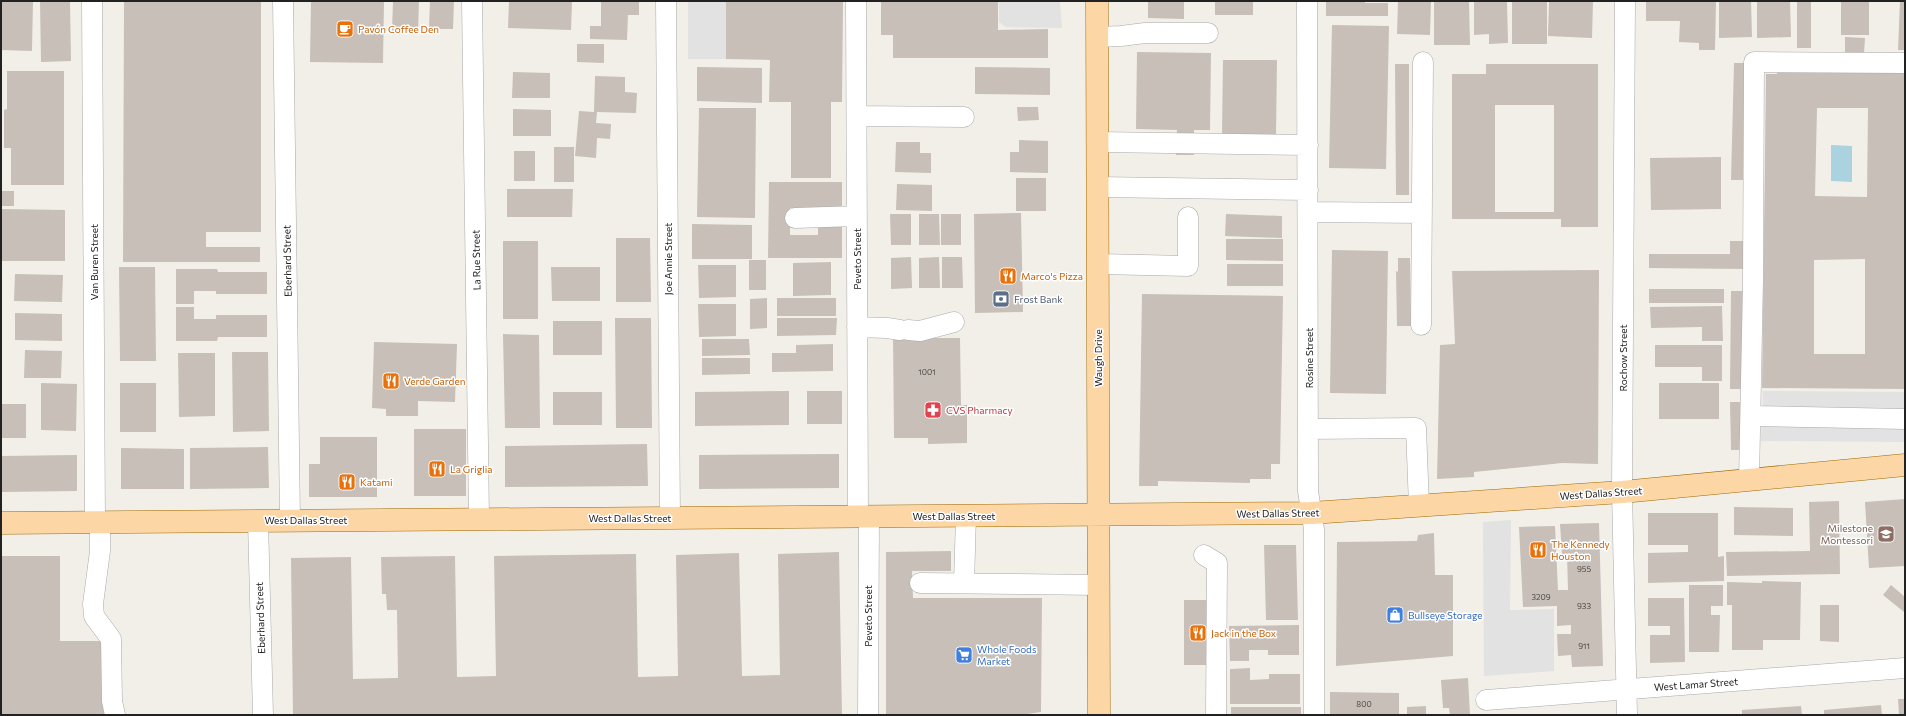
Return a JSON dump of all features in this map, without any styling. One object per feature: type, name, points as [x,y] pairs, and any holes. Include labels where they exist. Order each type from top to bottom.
[{"type":"main road","name":"Waugh Drive","points":[[1098,1],[1099,715]]},
{"type":"main road","name":"West Dallas Street","points":[[1,523],[1311,513],[1622,492],[1905,465]]},
{"type":"street","name":"Van Buren Street","points":[[92,1],[98,522],[100,551],[93,604],[94,616],[111,639],[112,701],[115,715]]},
{"type":"street","name":"Eberhard Street","points":[[283,1],[290,521]]},
{"type":"street","name":"La Rue Street","points":[[472,1],[479,519]]},
{"type":"street","name":"Joe Annie Street","points":[[666,1],[670,518]]},
{"type":"street","name":"Peveto Street","points":[[856,1],[857,327],[868,715]]},
{"type":"street","name":"Rosine Street","points":[[1307,1],[1308,491],[1314,529],[1314,715]]},
{"type":"street","name":"Rochow Street","points":[[1625,1],[1622,492],[1627,715]]},
{"type":"street","points":[[1098,37],[1145,33],[1208,33]]},
{"type":"street","points":[[1421,325],[1423,62]]},
{"type":"street","points":[[1749,480],[1751,416],[1754,62],[1905,63]]},
{"type":"street","points":[[857,116],[964,117]]},
{"type":"street","points":[[1098,142],[1308,145]]},
{"type":"street","points":[[1098,187],[1308,190]]},
{"type":"street","points":[[1308,212],[1422,212]]},
{"type":"street","points":[[795,218],[857,216]]},
{"type":"street","points":[[1098,264],[1188,266],[1188,217]]},
{"type":"street","points":[[857,327],[920,331],[954,322]]},
{"type":"street","points":[[1751,416],[1905,419]]},
{"type":"street","points":[[1308,429],[1416,428],[1419,506]]},
{"type":"street","points":[[964,583],[966,516]]},
{"type":"street","name":"Eberhard Street","points":[[258,521],[263,715]]},
{"type":"street","points":[[1204,555],[1217,563],[1216,715]]},
{"type":"street","points":[[920,583],[1099,585]]},
{"type":"street","name":"West Lamar Street","points":[[1486,700],[1905,668]]},
{"type":"shaded area","points":[[688,1],[726,1],[726,59],[688,59]]},
{"type":"shaded area","points":[[999,1],[1060,1],[1062,28],[1006,27],[999,22]]},
{"type":"shaded area","points":[[1763,391],[1905,392],[1905,442],[1761,441]]},
{"type":"shaded area","points":[[1511,520],[1510,610],[1554,609],[1554,671],[1484,676],[1483,522]]},
{"type":"water","points":[[1831,145],[1852,146],[1852,182],[1831,181]]},
{"type":"building","points":[[1,1],[33,1],[32,51],[1,50]]},
{"type":"building","points":[[40,1],[70,1],[71,61],[41,62]]},
{"type":"building","points":[[124,1],[261,1],[261,232],[206,232],[206,247],[260,247],[260,262],[123,262]]},
{"type":"building","points":[[311,1],[384,1],[383,63],[310,62]]},
{"type":"building","points":[[393,1],[419,1],[418,32],[392,31]]},
{"type":"building","points":[[430,1],[454,1],[453,29],[429,29]]},
{"type":"building","points":[[509,1],[572,1],[571,30],[508,28]]},
{"type":"building","points":[[601,1],[639,1],[639,15],[628,15],[627,40],[590,39],[590,26],[601,26]]},
{"type":"building","points":[[726,1],[843,1],[842,102],[831,102],[831,178],[791,178],[791,102],[769,102],[770,60],[726,59]]},
{"type":"building","points":[[881,1],[998,1],[998,30],[1048,29],[1048,58],[893,58],[893,35],[881,35]]},
{"type":"building","points":[[1148,1],[1184,1],[1184,19],[1148,18]]},
{"type":"building","points":[[1215,1],[1253,1],[1253,15],[1215,15]]},
{"type":"building","points":[[1326,1],[1365,1],[1365,3],[1388,3],[1388,16],[1326,16]]},
{"type":"building","points":[[1398,1],[1431,1],[1430,35],[1397,34]]},
{"type":"building","points":[[1434,1],[1469,1],[1470,45],[1434,45]]},
{"type":"building","points":[[1474,1],[1507,1],[1508,43],[1489,44],[1489,34],[1474,35]]},
{"type":"building","points":[[1512,1],[1547,1],[1547,44],[1512,44]]},
{"type":"building","points":[[1549,1],[1593,1],[1592,38],[1548,36]]},
{"type":"building","points":[[1646,1],[1716,1],[1715,50],[1699,50],[1699,43],[1679,42],[1680,21],[1646,21]]},
{"type":"building","points":[[1719,1],[1751,1],[1752,37],[1719,38]]},
{"type":"building","points":[[1757,1],[1790,1],[1791,37],[1757,38]]},
{"type":"building","points":[[1797,1],[1811,1],[1811,48],[1797,48]]},
{"type":"building","points":[[1841,1],[1869,1],[1869,35],[1841,35]]},
{"type":"building","points":[[1900,1],[1905,1],[1905,50],[1898,50]]},
{"type":"building","points":[[1332,25],[1389,26],[1386,169],[1329,168]]},
{"type":"building","points":[[1845,37],[1865,38],[1864,53],[1845,53]]},
{"type":"building","points":[[577,44],[604,44],[604,63],[577,62]]},
{"type":"building","points":[[1137,52],[1211,53],[1210,130],[1194,130],[1194,155],[1176,155],[1177,130],[1136,129]]},
{"type":"building","points":[[1223,60],[1277,60],[1276,135],[1222,135]]},
{"type":"building","points":[[1734,63],[1748,63],[1744,180],[1731,180]]},
{"type":"building","points":[[1395,64],[1409,64],[1409,195],[1396,195]]},
{"type":"building","points":[[1486,64],[1598,64],[1598,227],[1561,227],[1561,219],[1452,219],[1452,74],[1486,74]],"holes":[[[1495,105],[1554,105],[1554,212],[1495,212]]]},
{"type":"building","points":[[697,67],[762,68],[762,103],[697,101]]},
{"type":"building","points":[[975,67],[1050,68],[1050,95],[975,94]]},
{"type":"building","points":[[1777,70],[1905,71],[1905,389],[1762,388],[1766,74],[1777,74]],"holes":[[[1817,108],[1868,108],[1867,197],[1815,196]],[[1865,259],[1865,354],[1814,354],[1814,260]]]},
{"type":"building","points":[[7,71],[64,71],[64,185],[11,185],[11,148],[4,148],[4,110],[7,109]]},
{"type":"building","points":[[513,72],[550,73],[550,98],[512,98]]},
{"type":"building","points":[[595,76],[625,77],[625,92],[637,93],[636,113],[597,112],[596,123],[611,124],[610,139],[597,138],[596,158],[575,156],[579,111],[594,112]]},
{"type":"building","points":[[1017,107],[1038,107],[1039,120],[1018,121]]},
{"type":"building","points":[[699,108],[756,108],[755,218],[697,217]]},
{"type":"building","points":[[513,109],[551,110],[551,136],[513,136]]},
{"type":"building","points":[[1019,140],[1048,141],[1048,173],[1010,172],[1010,152],[1019,152]]},
{"type":"building","points":[[896,142],[920,142],[920,153],[931,153],[931,173],[895,172]]},
{"type":"building","points":[[554,147],[574,147],[574,182],[554,182]]},
{"type":"building","points":[[514,151],[535,151],[535,181],[514,181]]},
{"type":"building","points":[[1721,157],[1721,209],[1651,210],[1650,158]]},
{"type":"building","points":[[1016,178],[1046,178],[1046,211],[1016,211]]},
{"type":"building","points":[[769,182],[842,182],[842,209],[790,208],[790,235],[818,235],[818,226],[842,226],[842,258],[768,258]]},
{"type":"building","points":[[897,184],[932,185],[932,211],[896,210]]},
{"type":"building","points":[[507,189],[573,189],[572,217],[507,217]]},
{"type":"building","points":[[1,191],[14,191],[14,206],[1,206]]},
{"type":"building","points":[[1,209],[65,210],[65,261],[1,261]]},
{"type":"building","points":[[1021,213],[1023,312],[975,313],[974,214]]},
{"type":"building","points":[[890,214],[911,214],[911,245],[891,245]]},
{"type":"building","points":[[919,214],[939,214],[940,245],[919,245]]},
{"type":"building","points":[[941,214],[961,214],[961,245],[941,245]]},
{"type":"building","points":[[1226,214],[1282,216],[1282,238],[1225,236]]},
{"type":"building","points":[[692,224],[752,225],[752,259],[692,259]]},
{"type":"building","points":[[616,238],[650,238],[651,302],[616,302]]},
{"type":"building","points":[[1226,239],[1283,239],[1283,261],[1226,260]]},
{"type":"building","points":[[503,241],[538,241],[538,319],[503,319]]},
{"type":"building","points":[[1730,241],[1745,241],[1745,269],[1649,268],[1649,254],[1730,254]]},
{"type":"building","points":[[1332,250],[1388,251],[1386,394],[1330,393]]},
{"type":"building","points":[[911,257],[912,288],[891,289],[891,258]]},
{"type":"building","points":[[939,257],[940,288],[919,288],[919,258]]},
{"type":"building","points":[[942,257],[962,257],[963,288],[942,288]]},
{"type":"building","points":[[1398,258],[1410,258],[1411,326],[1397,326],[1396,271],[1398,272]]},
{"type":"building","points":[[749,260],[766,260],[766,290],[749,290]]},
{"type":"building","points":[[831,262],[831,295],[793,296],[793,263]]},
{"type":"building","points":[[1227,264],[1283,264],[1283,286],[1227,286]]},
{"type":"building","points":[[698,265],[736,265],[736,297],[699,298]]},
{"type":"building","points":[[119,267],[155,267],[156,361],[120,361]]},
{"type":"building","points":[[551,267],[600,267],[600,301],[552,301]]},
{"type":"building","points":[[176,269],[217,269],[218,272],[267,272],[267,294],[216,294],[216,291],[194,291],[194,304],[176,304]]},
{"type":"building","points":[[1599,270],[1598,464],[1562,463],[1474,472],[1474,477],[1437,479],[1440,345],[1455,344],[1452,271]]},
{"type":"building","points":[[15,274],[63,275],[62,302],[14,301]]},
{"type":"building","points":[[1649,289],[1724,289],[1724,303],[1649,303]]},
{"type":"building","points":[[1731,291],[1744,291],[1743,389],[1730,389]]},
{"type":"building","points":[[1142,294],[1283,296],[1280,464],[1271,464],[1271,479],[1250,479],[1250,483],[1158,481],[1158,486],[1139,486]]},
{"type":"building","points":[[767,298],[767,328],[750,329],[750,299]]},
{"type":"building","points":[[777,298],[836,298],[836,316],[777,316]]},
{"type":"building","points":[[698,304],[736,304],[736,336],[699,337]]},
{"type":"building","points":[[1722,306],[1723,341],[1702,341],[1702,327],[1651,328],[1650,307]]},
{"type":"building","points":[[176,307],[194,307],[194,319],[216,319],[216,315],[267,315],[267,337],[218,337],[217,341],[176,341]]},
{"type":"building","points":[[15,313],[62,314],[62,341],[15,340]]},
{"type":"building","points":[[615,318],[651,318],[652,428],[616,428]]},
{"type":"building","points":[[777,318],[837,318],[836,335],[777,336]]},
{"type":"building","points":[[553,321],[602,321],[602,355],[553,355]]},
{"type":"building","points":[[503,334],[539,335],[540,428],[505,428]]},
{"type":"building","name":"CVS Pharmacy","points":[[893,338],[960,338],[961,405],[967,405],[967,443],[928,444],[928,438],[894,438]]},
{"type":"building","points":[[702,339],[749,339],[750,355],[702,356]]},
{"type":"building","points":[[374,342],[457,344],[455,402],[418,401],[418,416],[386,416],[386,409],[372,408]]},
{"type":"building","points":[[833,344],[833,371],[772,372],[772,353],[796,353],[796,345]]},
{"type":"building","points":[[1655,345],[1722,345],[1722,381],[1702,381],[1702,367],[1655,367]]},
{"type":"building","points":[[25,350],[62,351],[61,378],[24,378]]},
{"type":"building","points":[[232,352],[268,352],[269,431],[233,432]]},
{"type":"building","points":[[178,353],[215,353],[215,416],[179,417]]},
{"type":"building","points":[[702,358],[750,358],[750,374],[702,375]]},
{"type":"building","points":[[41,383],[77,384],[76,431],[41,430]]},
{"type":"building","points":[[120,383],[156,383],[156,432],[120,432]]},
{"type":"building","points":[[1659,383],[1719,383],[1719,419],[1659,419]]},
{"type":"building","points":[[789,391],[789,425],[695,426],[695,392]]},
{"type":"building","points":[[807,391],[842,391],[842,424],[807,424]]},
{"type":"building","points":[[553,392],[602,392],[602,425],[553,425]]},
{"type":"building","points":[[1730,402],[1742,402],[1743,450],[1731,450]]},
{"type":"building","points":[[1,404],[26,404],[26,438],[1,438]]},
{"type":"building","points":[[414,429],[466,429],[466,496],[414,496]]},
{"type":"building","points":[[320,437],[377,437],[377,497],[309,497],[309,464],[320,464]]},
{"type":"building","points":[[647,444],[648,486],[505,487],[505,446]]},
{"type":"building","points":[[268,447],[269,488],[190,489],[190,448]]},
{"type":"building","points":[[121,448],[184,449],[184,489],[121,489]]},
{"type":"building","points":[[839,454],[839,488],[699,489],[699,455]]},
{"type":"building","points":[[77,455],[77,491],[1,492],[1,456]]},
{"type":"building","name":"Milestone Montessori","points":[[1905,499],[1905,566],[1869,568],[1865,502]]},
{"type":"building","points":[[1839,501],[1840,574],[1727,576],[1726,552],[1810,551],[1809,502]]},
{"type":"building","points":[[1734,507],[1793,508],[1793,536],[1734,535]]},
{"type":"building","points":[[1648,513],[1718,513],[1718,557],[1724,556],[1724,581],[1648,583],[1648,553],[1688,552],[1688,545],[1648,545]]},
{"type":"building","points":[[1599,523],[1603,666],[1572,667],[1571,655],[1558,656],[1557,634],[1571,634],[1571,625],[1557,626],[1557,606],[1523,607],[1519,527],[1555,526],[1558,590],[1568,590],[1567,554],[1562,554],[1560,524]]},
{"type":"building","name":"Bullseye Storage","points":[[1434,533],[1435,575],[1453,575],[1453,656],[1336,666],[1337,542],[1417,541],[1418,535]]},
{"type":"building","points":[[1264,545],[1296,545],[1298,620],[1266,620]]},
{"type":"building","name":"Whole Foods Market","points":[[951,551],[951,571],[912,571],[913,598],[1042,598],[1041,712],[1021,715],[886,715],[886,552]]},
{"type":"building","points":[[839,552],[842,715],[293,715],[291,558],[351,557],[353,679],[398,678],[397,610],[387,610],[386,594],[382,594],[381,557],[455,556],[457,677],[496,676],[494,556],[636,554],[638,677],[678,676],[676,555],[739,553],[742,676],[780,675],[778,554]]},
{"type":"building","points":[[1,556],[60,556],[60,641],[105,641],[106,715],[1,715]]},
{"type":"building","points":[[1762,581],[1801,582],[1800,640],[1763,640],[1763,650],[1732,650],[1732,605],[1727,605],[1727,582],[1762,583]]},
{"type":"building","points":[[1689,585],[1723,585],[1723,606],[1711,606],[1711,615],[1720,615],[1719,652],[1689,652]]},
{"type":"building","points":[[1891,585],[1905,597],[1904,612],[1883,595]]},
{"type":"building","points":[[1648,598],[1684,598],[1685,662],[1650,663],[1650,635],[1670,635],[1670,626],[1648,626]]},
{"type":"building","name":"Jack in the Box","points":[[1184,600],[1213,600],[1213,665],[1184,665]]},
{"type":"building","points":[[1820,605],[1839,605],[1839,642],[1820,641]]},
{"type":"building","points":[[1299,625],[1299,655],[1268,655],[1268,650],[1249,650],[1249,661],[1230,661],[1229,626]]},
{"type":"building","points":[[1250,668],[1250,680],[1269,679],[1269,674],[1300,674],[1300,704],[1230,704],[1230,669]]},
{"type":"building","points":[[1468,678],[1470,715],[1450,715],[1449,708],[1443,708],[1441,680]]},
{"type":"building","points":[[1330,692],[1399,693],[1399,715],[1330,715]]},
{"type":"building","points":[[1898,699],[1905,699],[1905,715],[1899,715]]},
{"type":"building","points":[[1881,705],[1882,715],[1824,715],[1824,710]]},
{"type":"building","points":[[1426,706],[1426,715],[1407,715],[1407,707]]},
{"type":"building","points":[[1801,706],[1802,715],[1742,715],[1742,710]]},
{"type":"building","points":[[1231,707],[1301,707],[1301,715],[1231,715]]},
{"type":"place","name":"Pavón Coffee Den","points":[[345,29]]},
{"type":"place","name":"Marco's Pizza","points":[[1008,276]]},
{"type":"place","name":"Frost Bank","points":[[1001,299]]},
{"type":"place","name":"Verde Garden","points":[[391,381]]},
{"type":"place","name":"CVS Pharmacy","points":[[933,410]]},
{"type":"place","name":"La Griglia","points":[[437,469]]},
{"type":"place","name":"Katami","points":[[347,482]]},
{"type":"place","name":"Milestone Montessori","points":[[1886,534]]},
{"type":"place","name":"The Kennedy Houston","points":[[1538,550]]},
{"type":"place","name":"Bullseye Storage","points":[[1395,615]]},
{"type":"place","name":"Jack in the Box","points":[[1198,633]]},
{"type":"place","name":"Whole Foods Market","points":[[964,655]]}]
